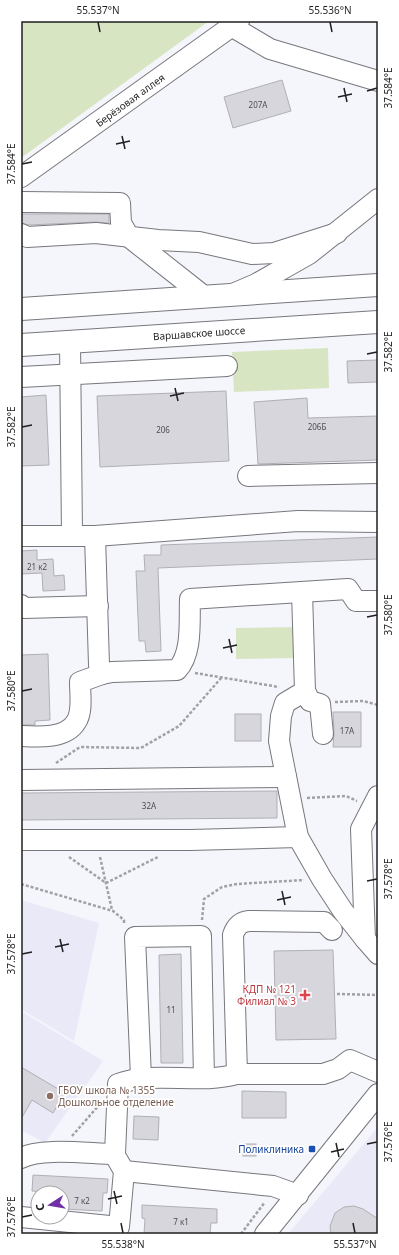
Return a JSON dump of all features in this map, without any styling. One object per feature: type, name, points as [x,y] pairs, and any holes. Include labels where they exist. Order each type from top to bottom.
[{"type":"main road","points":[[21,309],[378,285]]},
{"type":"main road","name":"Варшавское шоссе","points":[[21,345],[378,322]]},
{"type":"street","points":[[235,24],[270,49],[378,81]]},
{"type":"street","name":"Берёзовая аллея","points":[[21,177],[235,24]]},
{"type":"street","points":[[228,296],[277,273],[321,247],[378,199]]},
{"type":"street","points":[[21,202],[120,203],[121,223],[129,237],[205,297]]},
{"type":"street","points":[[23,236],[96,233],[198,242],[252,254],[274,253],[337,233]]},
{"type":"street","points":[[70,342],[72,536]]},
{"type":"street","points":[[21,376],[227,366]]},
{"type":"street","points":[[248,476],[378,474]]},
{"type":"street","points":[[21,536],[95,536],[298,521],[378,522]]},
{"type":"street","points":[[95,536],[99,665],[102,674]]},
{"type":"street","points":[[21,736],[50,736],[66,731],[76,722],[80,711],[80,682],[112,672],[177,670],[184,662],[187,654],[190,599],[348,589],[356,600],[378,601]]},
{"type":"street","points":[[302,592],[305,691],[310,701],[320,704],[323,734]]},
{"type":"street","points":[[21,605],[24,608],[98,606]]},
{"type":"street","points":[[305,691],[285,703],[281,716],[279,741],[298,837],[322,879],[343,911],[365,940],[378,954]]},
{"type":"street","points":[[21,780],[286,777]]},
{"type":"street","points":[[365,940],[361,828],[375,802]]},
{"type":"street","points":[[21,840],[96,841],[298,837]]},
{"type":"street","points":[[237,1074],[233,935],[235,928],[239,924],[249,921],[324,922],[332,930]]},
{"type":"street","points":[[141,1078],[134,936],[201,936],[204,1078]]},
{"type":"street","points":[[21,1217],[120,1231],[118,1084],[132,1078],[204,1078],[226,1077],[237,1074],[323,1074],[338,1069],[350,1060],[378,1072]]},
{"type":"street","points":[[265,1234],[378,1094]]},
{"type":"street","points":[[21,1158],[29,1154],[57,1152],[119,1163],[273,1186],[298,1195]]},
{"type":"path","points":[[55,763],[80,747],[141,748],[179,726],[222,677]]},
{"type":"path","points":[[290,800],[346,796],[375,802]]},
{"type":"path","points":[[45,840],[106,883]]},
{"type":"path","points":[[96,841],[112,911]]},
{"type":"path","points":[[106,883],[162,855]]},
{"type":"path","points":[[201,936],[204,900],[222,887],[237,884],[322,879]]},
{"type":"path","points":[[21,884],[112,911],[124,920]]},
{"type":"path","points":[[337,994],[378,995]]},
{"type":"path","points":[[57,1152],[118,1084]]},
{"type":"path","points":[[241,1234],[273,1192],[273,1186]]},
{"type":"shaded area","points":[[21,900],[99,923],[74,1041],[21,1009]]},
{"type":"shaded area","name":"ГБОУ школа № 1355 Дошкольное отделение","points":[[21,1011],[103,1061],[45,1143],[21,1130]]},
{"type":"shaded area","points":[[378,1127],[378,1234],[288,1234]]},
{"type":"green space","points":[[21,21],[209,21],[21,158]]},
{"type":"green space","points":[[328,348],[329,388],[234,392],[232,352]]},
{"type":"green space","points":[[295,627],[296,658],[236,659],[236,628]]},
{"type":"building","points":[[282,80],[291,111],[233,128],[224,97]]},
{"type":"building","points":[[21,214],[109,214],[109,223],[95,222],[29,225],[21,223]]},
{"type":"building","points":[[378,360],[378,382],[348,383],[347,361]]},
{"type":"building","points":[[226,391],[229,461],[100,467],[97,396]]},
{"type":"building","points":[[46,395],[49,465],[21,466],[21,397]]},
{"type":"building","points":[[307,398],[308,418],[378,416],[378,460],[258,464],[254,402]]},
{"type":"building","points":[[378,537],[378,559],[158,568],[161,651],[146,652],[145,641],[139,641],[136,571],[145,571],[144,555],[161,555],[161,545]]},
{"type":"building","points":[[37,550],[37,560],[53,559],[54,576],[64,575],[65,590],[43,591],[42,573],[21,574],[21,551]]},
{"type":"building","points":[[48,654],[50,720],[35,721],[35,725],[21,725],[21,655]]},
{"type":"building","points":[[333,712],[361,712],[361,747],[333,747]]},
{"type":"building","points":[[235,714],[261,714],[261,741],[235,741]]},
{"type":"building","points":[[277,791],[277,818],[21,820],[21,793]]},
{"type":"building","name":"КДП № 121 Филиал № 3","points":[[333,950],[336,1039],[276,1040],[274,951]]},
{"type":"building","points":[[181,954],[183,1063],[161,1063],[159,955]]},
{"type":"building","points":[[21,1067],[65,1093],[53,1113],[32,1100],[21,1119]]},
{"type":"building","points":[[242,1091],[286,1092],[286,1118],[242,1118]]},
{"type":"building","points":[[134,1116],[159,1117],[158,1140],[133,1139]]},
{"type":"building","points":[[243,1144],[256,1144],[256,1156],[243,1156]]},
{"type":"building","points":[[33,1175],[108,1179],[107,1193],[103,1193],[102,1211],[70,1209],[70,1185],[32,1185]]},
{"type":"building","points":[[142,1205],[217,1209],[217,1223],[211,1223],[210,1234],[144,1234],[145,1219],[142,1218]]},
{"type":"building","points":[[354,1206],[363,1209],[378,1219],[378,1234],[331,1234],[330,1226],[335,1213],[344,1207]]},
{"type":"place","name":"КДП № 121 Филиал № 3","points":[[305,995]]},
{"type":"place","name":"ГБОУ школа № 1355 Дошкольное отделение","points":[[50,1096]]},
{"type":"place","name":"Поликлиника","points":[[312,1149]]}]
